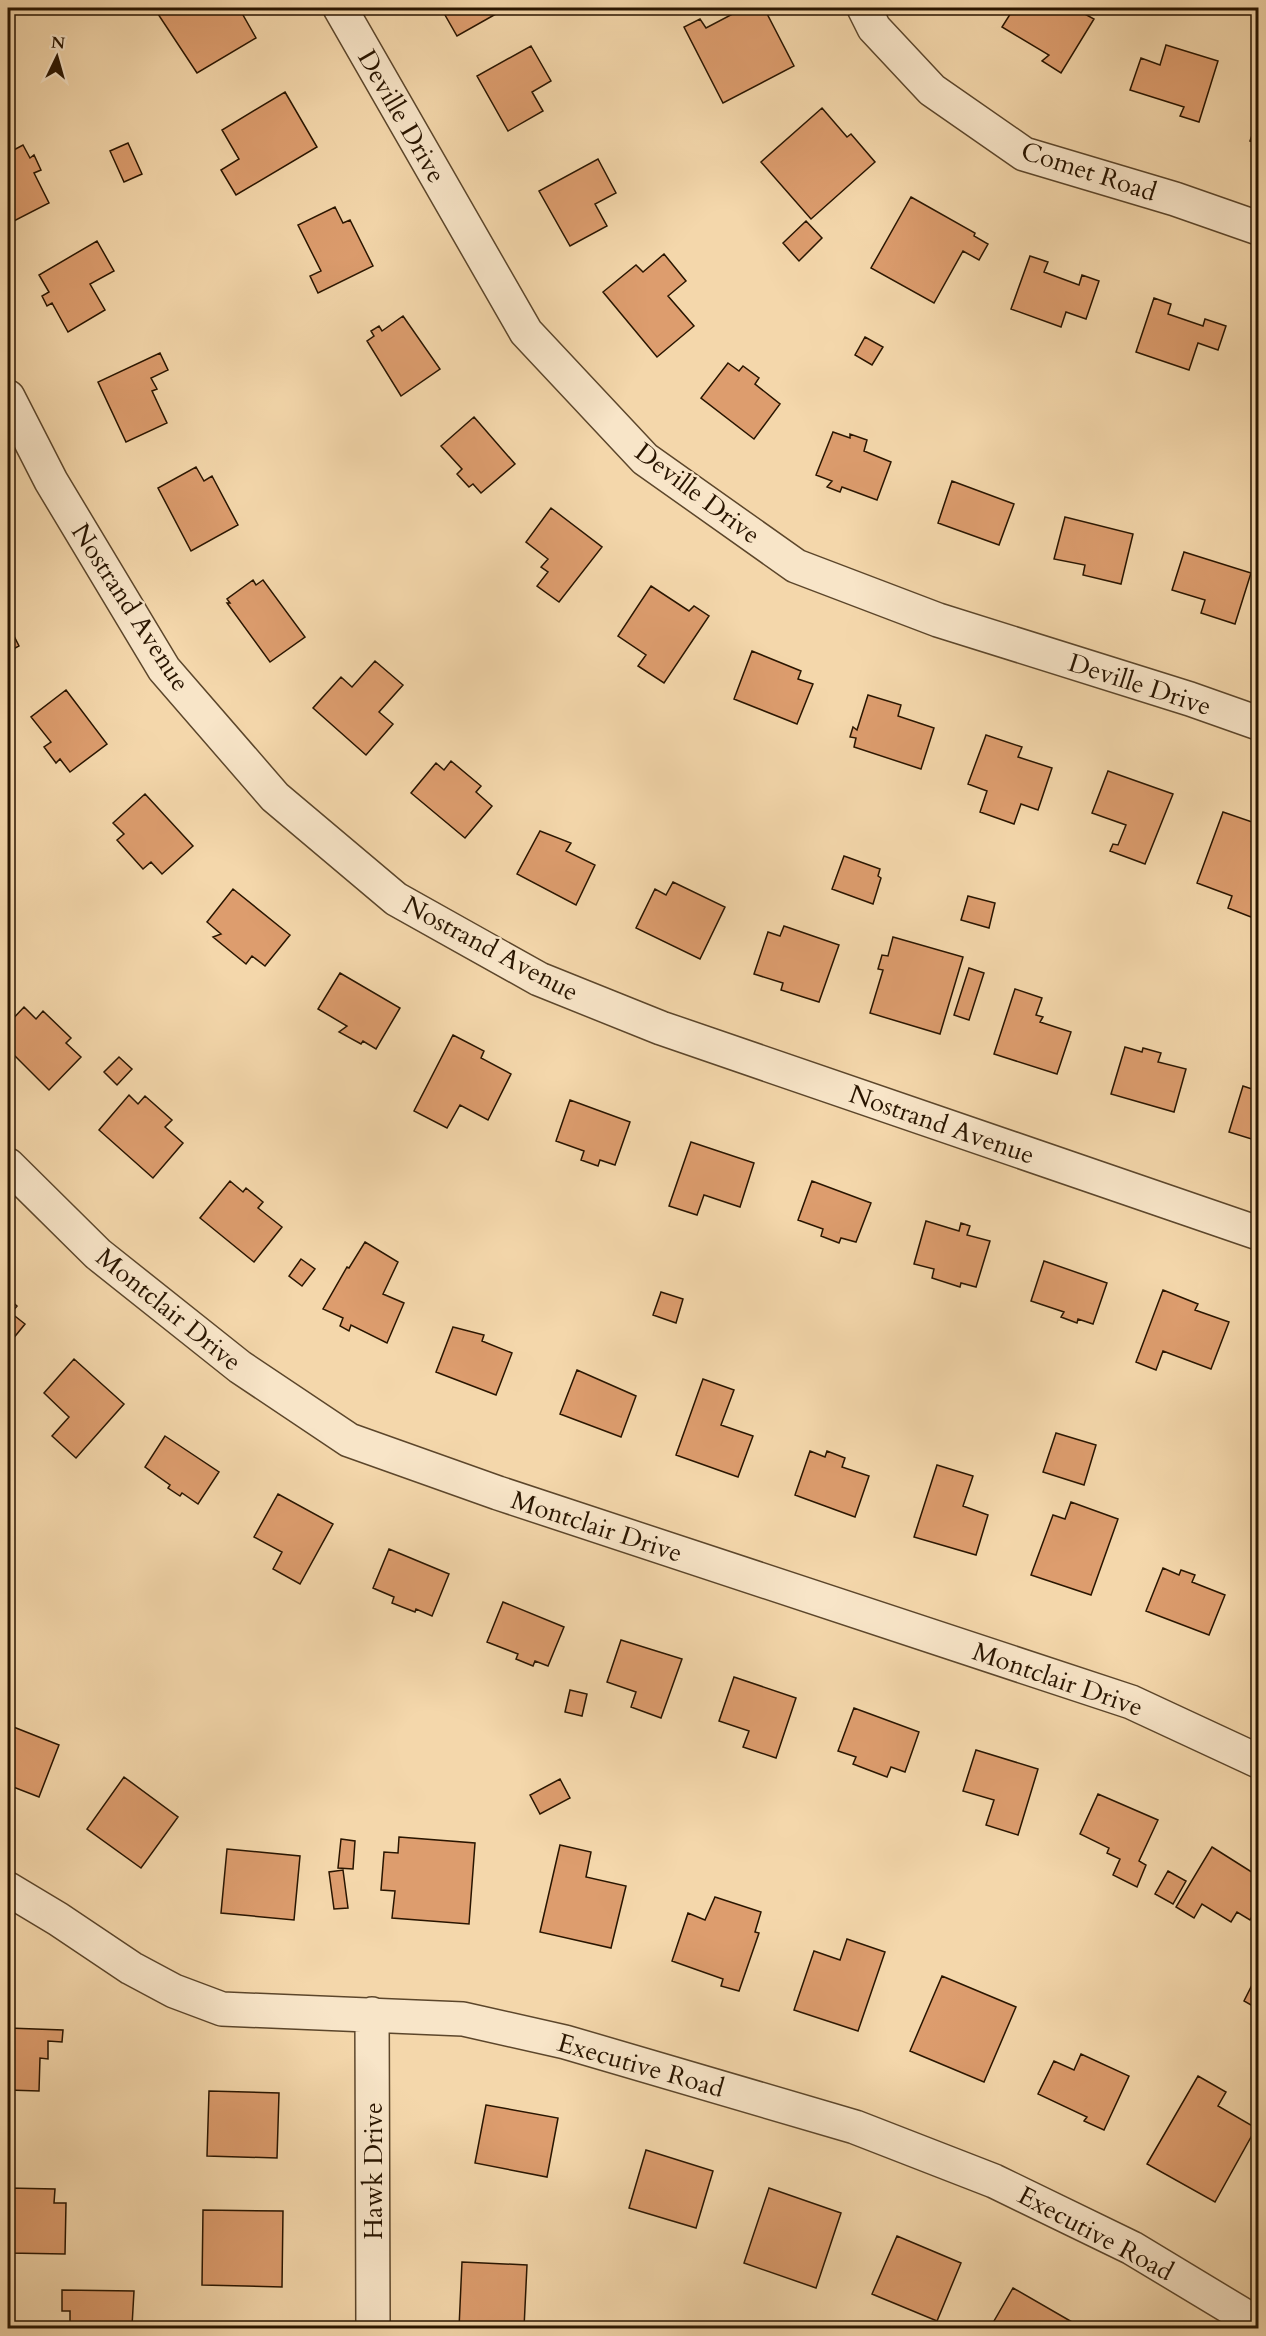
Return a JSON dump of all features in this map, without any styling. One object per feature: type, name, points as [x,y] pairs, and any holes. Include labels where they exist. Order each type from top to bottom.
[{"type":"street","name":"Deville Drive","points":[[340,8],[526,332],[645,459],[796,566],[938,620],[1191,699],[1258,723]]},
{"type":"street","name":"Comet Road","points":[[864,8],[874,28],[932,90],[1024,154],[1175,199],[1258,228]]},
{"type":"street","name":"Nostrand Avenue","points":[[8,397],[51,481],[164,669],[275,797],[396,899],[539,979],[661,1028],[1258,1233]]},
{"type":"street","name":"Montclair Drive","points":[[8,1165],[98,1254],[240,1367],[349,1440],[498,1493],[1131,1702],[1255,1750]]},
{"type":"street","name":"Executive Road","points":[[8,1889],[58,1918],[131,1968],[174,1991],[222,2009],[463,2019],[565,2042],[855,2127],[994,2181],[1132,2248],[1258,2324]]},
{"type":"street","name":"Hawk Drive","points":[[372,2014],[374,2328]]},
{"type":"building","points":[[154,8],[239,8],[256,38],[197,73]]},
{"type":"building","points":[[441,8],[501,8],[503,10],[457,36]]},
{"type":"building","points":[[744,8],[764,8],[794,66],[723,103],[684,27],[700,19],[706,28]]},
{"type":"building","points":[[1014,8],[1074,8],[1094,19],[1061,73],[1042,61],[1049,55],[1002,27]]},
{"type":"building","points":[[1166,45],[1218,61],[1199,122],[1180,116],[1184,107],[1130,90],[1141,58],[1160,65]]},
{"type":"building","points":[[531,46],[551,81],[532,92],[543,111],[508,131],[477,76]]},
{"type":"building","points":[[285,92],[317,147],[236,195],[221,170],[239,159],[222,130]]},
{"type":"building","points":[[822,108],[847,137],[851,134],[875,162],[811,219],[761,162]]},
{"type":"building","points":[[1258,118],[1258,144],[1250,141]]},
{"type":"building","points":[[128,143],[142,174],[124,182],[110,151]]},
{"type":"building","points":[[23,145],[30,158],[34,155],[41,170],[34,173],[49,203],[10,223],[8,218],[8,153]]},
{"type":"building","points":[[598,159],[616,193],[595,204],[607,226],[570,246],[539,191]]},
{"type":"building","points":[[911,197],[975,233],[974,236],[988,244],[979,260],[963,251],[934,303],[871,268]]},
{"type":"building","points":[[335,207],[343,223],[350,220],[373,266],[318,293],[310,276],[321,271],[298,225]]},
{"type":"building","points":[[806,221],[822,238],[799,261],[783,243]]},
{"type":"building","points":[[97,241],[114,271],[90,284],[105,310],[68,332],[52,303],[47,306],[42,296],[49,292],[39,275]]},
{"type":"building","points":[[664,254],[686,281],[668,296],[694,326],[657,357],[603,292],[636,265],[643,272]]},
{"type":"building","points":[[1030,256],[1048,262],[1044,272],[1079,285],[1082,275],[1099,281],[1086,319],[1066,312],[1061,327],[1011,309]]},
{"type":"building","points":[[1154,298],[1171,304],[1168,314],[1203,326],[1205,319],[1226,326],[1218,350],[1198,343],[1189,370],[1136,352]]},
{"type":"building","points":[[403,316],[440,369],[401,396],[367,341],[374,336],[371,331],[379,326],[382,331]]},
{"type":"building","points":[[865,337],[883,347],[872,365],[855,355]]},
{"type":"building","points":[[160,353],[168,370],[151,378],[157,389],[152,391],[167,423],[126,442],[98,382]]},
{"type":"building","points":[[728,363],[739,371],[743,366],[759,378],[755,384],[780,404],[754,439],[701,398]]},
{"type":"building","points":[[474,417],[515,464],[481,493],[473,484],[469,487],[457,474],[462,469],[441,446]]},
{"type":"building","points":[[833,432],[850,438],[850,434],[867,440],[864,451],[891,462],[877,500],[842,487],[840,492],[827,487],[832,481],[816,475]]},
{"type":"building","points":[[196,467],[204,481],[212,476],[238,525],[191,551],[158,488]]},
{"type":"building","points":[[952,481],[1014,504],[999,545],[938,523]]},
{"type":"building","points":[[551,508],[602,547],[559,602],[537,586],[548,572],[541,567],[548,559],[526,542]]},
{"type":"building","points":[[1065,517],[1133,534],[1121,584],[1083,575],[1085,565],[1054,559]]},
{"type":"building","points":[[1184,552],[1251,573],[1235,624],[1201,613],[1205,600],[1172,590]]},
{"type":"building","points":[[253,580],[256,585],[263,580],[305,637],[270,662],[227,603],[230,603],[227,599]]},
{"type":"building","points":[[651,586],[689,611],[694,606],[709,616],[664,683],[638,666],[646,655],[618,636]]},
{"type":"building","points":[[8,624],[19,646],[8,652]]},
{"type":"building","points":[[752,651],[801,671],[798,679],[813,684],[797,724],[734,699]]},
{"type":"building","points":[[375,661],[403,685],[379,712],[393,724],[366,755],[313,708],[341,677],[352,687]]},
{"type":"building","points":[[66,690],[107,744],[70,772],[60,759],[56,763],[44,747],[51,742],[31,717]]},
{"type":"building","points":[[868,695],[901,705],[898,716],[934,728],[921,769],[854,747],[856,738],[850,737],[853,727],[857,730]]},
{"type":"building","points":[[986,735],[1022,747],[1018,757],[1052,768],[1038,810],[1021,804],[1014,824],[980,812],[987,791],[968,784]]},
{"type":"building","points":[[451,761],[481,786],[476,792],[492,806],[465,838],[411,793],[436,763],[444,770]]},
{"type":"building","points":[[1108,771],[1173,794],[1145,864],[1110,851],[1113,844],[1118,845],[1126,825],[1092,813]]},
{"type":"building","points":[[145,794],[193,846],[162,874],[151,862],[143,869],[117,840],[124,834],[113,823]]},
{"type":"building","points":[[1223,812],[1258,824],[1258,903],[1251,917],[1228,908],[1232,896],[1197,883]]},
{"type":"building","points":[[540,831],[571,843],[566,851],[595,865],[576,905],[517,874]]},
{"type":"building","points":[[844,856],[880,869],[878,876],[881,878],[873,904],[832,889]]},
{"type":"building","points":[[673,882],[725,907],[700,959],[636,928],[655,889],[666,895]]},
{"type":"building","points":[[233,889],[290,935],[265,966],[252,956],[246,964],[213,937],[221,934],[207,922]]},
{"type":"building","points":[[968,896],[995,903],[989,928],[961,920]]},
{"type":"building","points":[[784,926],[839,945],[819,1002],[781,990],[783,983],[754,974],[768,932],[780,936]]},
{"type":"building","points":[[893,937],[963,957],[940,1034],[870,1013],[883,970],[878,969],[882,955],[888,956]]},
{"type":"building","points":[[969,968],[984,973],[969,1020],[954,1015]]},
{"type":"building","points":[[340,973],[400,1008],[376,1049],[363,1041],[361,1044],[339,1032],[347,1026],[318,1009]]},
{"type":"building","points":[[1015,989],[1042,998],[1036,1015],[1043,1017],[1040,1022],[1071,1032],[1057,1074],[994,1054]]},
{"type":"building","points":[[24,1007],[36,1019],[43,1011],[71,1038],[66,1043],[81,1057],[49,1090],[8,1049],[8,1024]]},
{"type":"building","points":[[453,1035],[484,1051],[481,1058],[511,1074],[488,1120],[460,1105],[447,1128],[414,1111]]},
{"type":"building","points":[[1125,1047],[1142,1052],[1143,1048],[1161,1053],[1158,1062],[1186,1069],[1174,1112],[1111,1094]]},
{"type":"building","points":[[119,1057],[132,1069],[117,1085],[104,1072]]},
{"type":"building","points":[[1243,1086],[1258,1091],[1258,1141],[1229,1132]]},
{"type":"building","points":[[129,1095],[138,1104],[145,1096],[172,1120],[165,1127],[183,1143],[153,1178],[99,1130]]},
{"type":"building","points":[[570,1100],[630,1122],[615,1165],[600,1160],[598,1166],[581,1160],[584,1151],[556,1141]]},
{"type":"building","points":[[691,1142],[754,1163],[740,1207],[704,1195],[697,1215],[669,1206]]},
{"type":"building","points":[[230,1181],[243,1192],[246,1188],[263,1202],[258,1208],[282,1227],[254,1262],[200,1218]]},
{"type":"building","points":[[812,1181],[871,1203],[856,1242],[841,1238],[839,1243],[821,1236],[823,1229],[798,1220]]},
{"type":"building","points":[[926,1221],[959,1231],[961,1223],[970,1226],[967,1235],[990,1241],[976,1287],[961,1283],[960,1287],[932,1278],[934,1269],[914,1264]]},
{"type":"building","points":[[365,1242],[398,1262],[383,1294],[404,1303],[387,1343],[351,1325],[349,1331],[340,1326],[343,1318],[323,1309],[347,1267],[349,1268]]},
{"type":"building","points":[[301,1259],[315,1269],[302,1286],[289,1276]]},
{"type":"building","points":[[1044,1261],[1107,1283],[1093,1324],[1078,1319],[1077,1323],[1061,1317],[1064,1312],[1031,1301]]},
{"type":"building","points":[[1163,1290],[1198,1304],[1195,1310],[1229,1322],[1211,1369],[1163,1351],[1156,1370],[1136,1362]]},
{"type":"building","points":[[661,1292],[683,1299],[676,1323],[653,1315]]},
{"type":"building","points":[[8,1298],[17,1306],[11,1313],[25,1324],[8,1345]]},
{"type":"building","points":[[453,1327],[484,1335],[482,1341],[512,1353],[496,1395],[436,1372]]},
{"type":"building","points":[[74,1359],[124,1404],[76,1458],[52,1436],[69,1417],[44,1393]]},
{"type":"building","points":[[577,1370],[636,1396],[621,1437],[560,1414]]},
{"type":"building","points":[[703,1379],[734,1390],[721,1425],[753,1436],[738,1477],[676,1455]]},
{"type":"building","points":[[1056,1433],[1096,1445],[1084,1485],[1043,1472]]},
{"type":"building","points":[[165,1436],[219,1472],[198,1504],[182,1493],[180,1496],[168,1488],[170,1485],[145,1467]]},
{"type":"building","points":[[810,1451],[825,1457],[827,1451],[845,1458],[842,1467],[869,1476],[855,1517],[795,1495]]},
{"type":"building","points":[[937,1465],[973,1476],[963,1506],[988,1515],[976,1555],[914,1537]]},
{"type":"building","points":[[278,1494],[333,1524],[300,1584],[273,1569],[282,1552],[254,1537]]},
{"type":"building","points":[[1071,1502],[1118,1519],[1091,1595],[1031,1575],[1053,1515],[1065,1519]]},
{"type":"building","points":[[389,1549],[449,1574],[432,1616],[392,1603],[394,1597],[373,1588]]},
{"type":"building","points":[[1163,1568],[1179,1575],[1181,1570],[1195,1575],[1192,1582],[1225,1595],[1209,1635],[1146,1611]]},
{"type":"building","points":[[503,1602],[564,1627],[548,1666],[535,1661],[533,1666],[516,1659],[518,1654],[487,1642]]},
{"type":"building","points":[[621,1640],[682,1659],[661,1718],[631,1707],[636,1692],[607,1682]]},
{"type":"building","points":[[734,1677],[796,1698],[776,1758],[743,1747],[749,1731],[719,1721]]},
{"type":"building","points":[[570,1690],[587,1694],[582,1716],[565,1712]]},
{"type":"building","points":[[854,1708],[919,1732],[905,1772],[891,1767],[887,1777],[853,1764],[856,1757],[838,1751]]},
{"type":"building","points":[[11,1726],[59,1745],[39,1797],[8,1785],[8,1733]]},
{"type":"building","points":[[976,1750],[1038,1769],[1018,1835],[986,1825],[994,1800],[963,1791]]},
{"type":"building","points":[[124,1777],[178,1817],[141,1868],[87,1829]]},
{"type":"building","points":[[560,1779],[570,1798],[540,1814],[530,1795]]},
{"type":"building","points":[[1098,1794],[1158,1820],[1139,1861],[1146,1865],[1137,1887],[1113,1875],[1120,1859],[1107,1853],[1109,1848],[1080,1834]]},
{"type":"building","points":[[399,1837],[475,1843],[469,1924],[392,1918],[395,1891],[381,1890],[384,1852],[398,1853]]},
{"type":"building","points":[[341,1839],[355,1841],[353,1869],[338,1868]]},
{"type":"building","points":[[560,1845],[591,1852],[586,1877],[626,1886],[611,1948],[540,1932]]},
{"type":"building","points":[[1212,1847],[1258,1876],[1258,1906],[1250,1920],[1237,1912],[1231,1922],[1202,1904],[1194,1918],[1176,1907]]},
{"type":"building","points":[[227,1849],[300,1856],[294,1920],[221,1913]]},
{"type":"building","points":[[343,1870],[348,1908],[334,1909],[329,1872]]},
{"type":"building","points":[[1168,1871],[1186,1881],[1173,1904],[1155,1894]]},
{"type":"building","points":[[715,1897],[761,1912],[755,1932],[759,1933],[739,1991],[721,1986],[723,1979],[672,1961],[688,1913],[705,1920]]},
{"type":"building","points":[[847,1939],[885,1952],[858,2031],[794,2010],[814,1951],[840,1960]]},
{"type":"building","points":[[942,1976],[1016,2007],[984,2082],[910,2051]]},
{"type":"building","points":[[1256,1977],[1258,1978],[1258,2009],[1244,2001]]},
{"type":"building","points":[[8,2028],[63,2030],[62,2042],[48,2041],[48,2059],[40,2058],[39,2091],[8,2090]]},
{"type":"building","points":[[1081,2054],[1129,2076],[1104,2130],[1084,2121],[1087,2117],[1038,2094],[1054,2061],[1074,2070]]},
{"type":"building","points":[[1198,2076],[1226,2092],[1218,2106],[1256,2128],[1215,2202],[1147,2164]]},
{"type":"building","points":[[209,2091],[279,2093],[277,2158],[207,2156]]},
{"type":"building","points":[[486,2105],[558,2118],[547,2177],[475,2163]]},
{"type":"building","points":[[646,2150],[713,2171],[696,2228],[629,2208]]},
{"type":"building","points":[[8,2188],[55,2189],[54,2203],[66,2203],[65,2254],[8,2253]]},
{"type":"building","points":[[769,2188],[841,2213],[816,2288],[744,2263]]},
{"type":"building","points":[[203,2210],[283,2211],[282,2287],[202,2285]]},
{"type":"building","points":[[897,2236],[961,2263],[937,2321],[872,2294]]},
{"type":"building","points":[[462,2262],[527,2265],[524,2328],[459,2328]]},
{"type":"building","points":[[1013,2288],[1079,2326],[1077,2328],[990,2328]]},
{"type":"building","points":[[62,2290],[134,2291],[132,2326],[70,2323],[70,2311],[62,2311]]},
{"type":"building","points":[[11,2322],[58,2323],[58,2328],[11,2328]]}]
